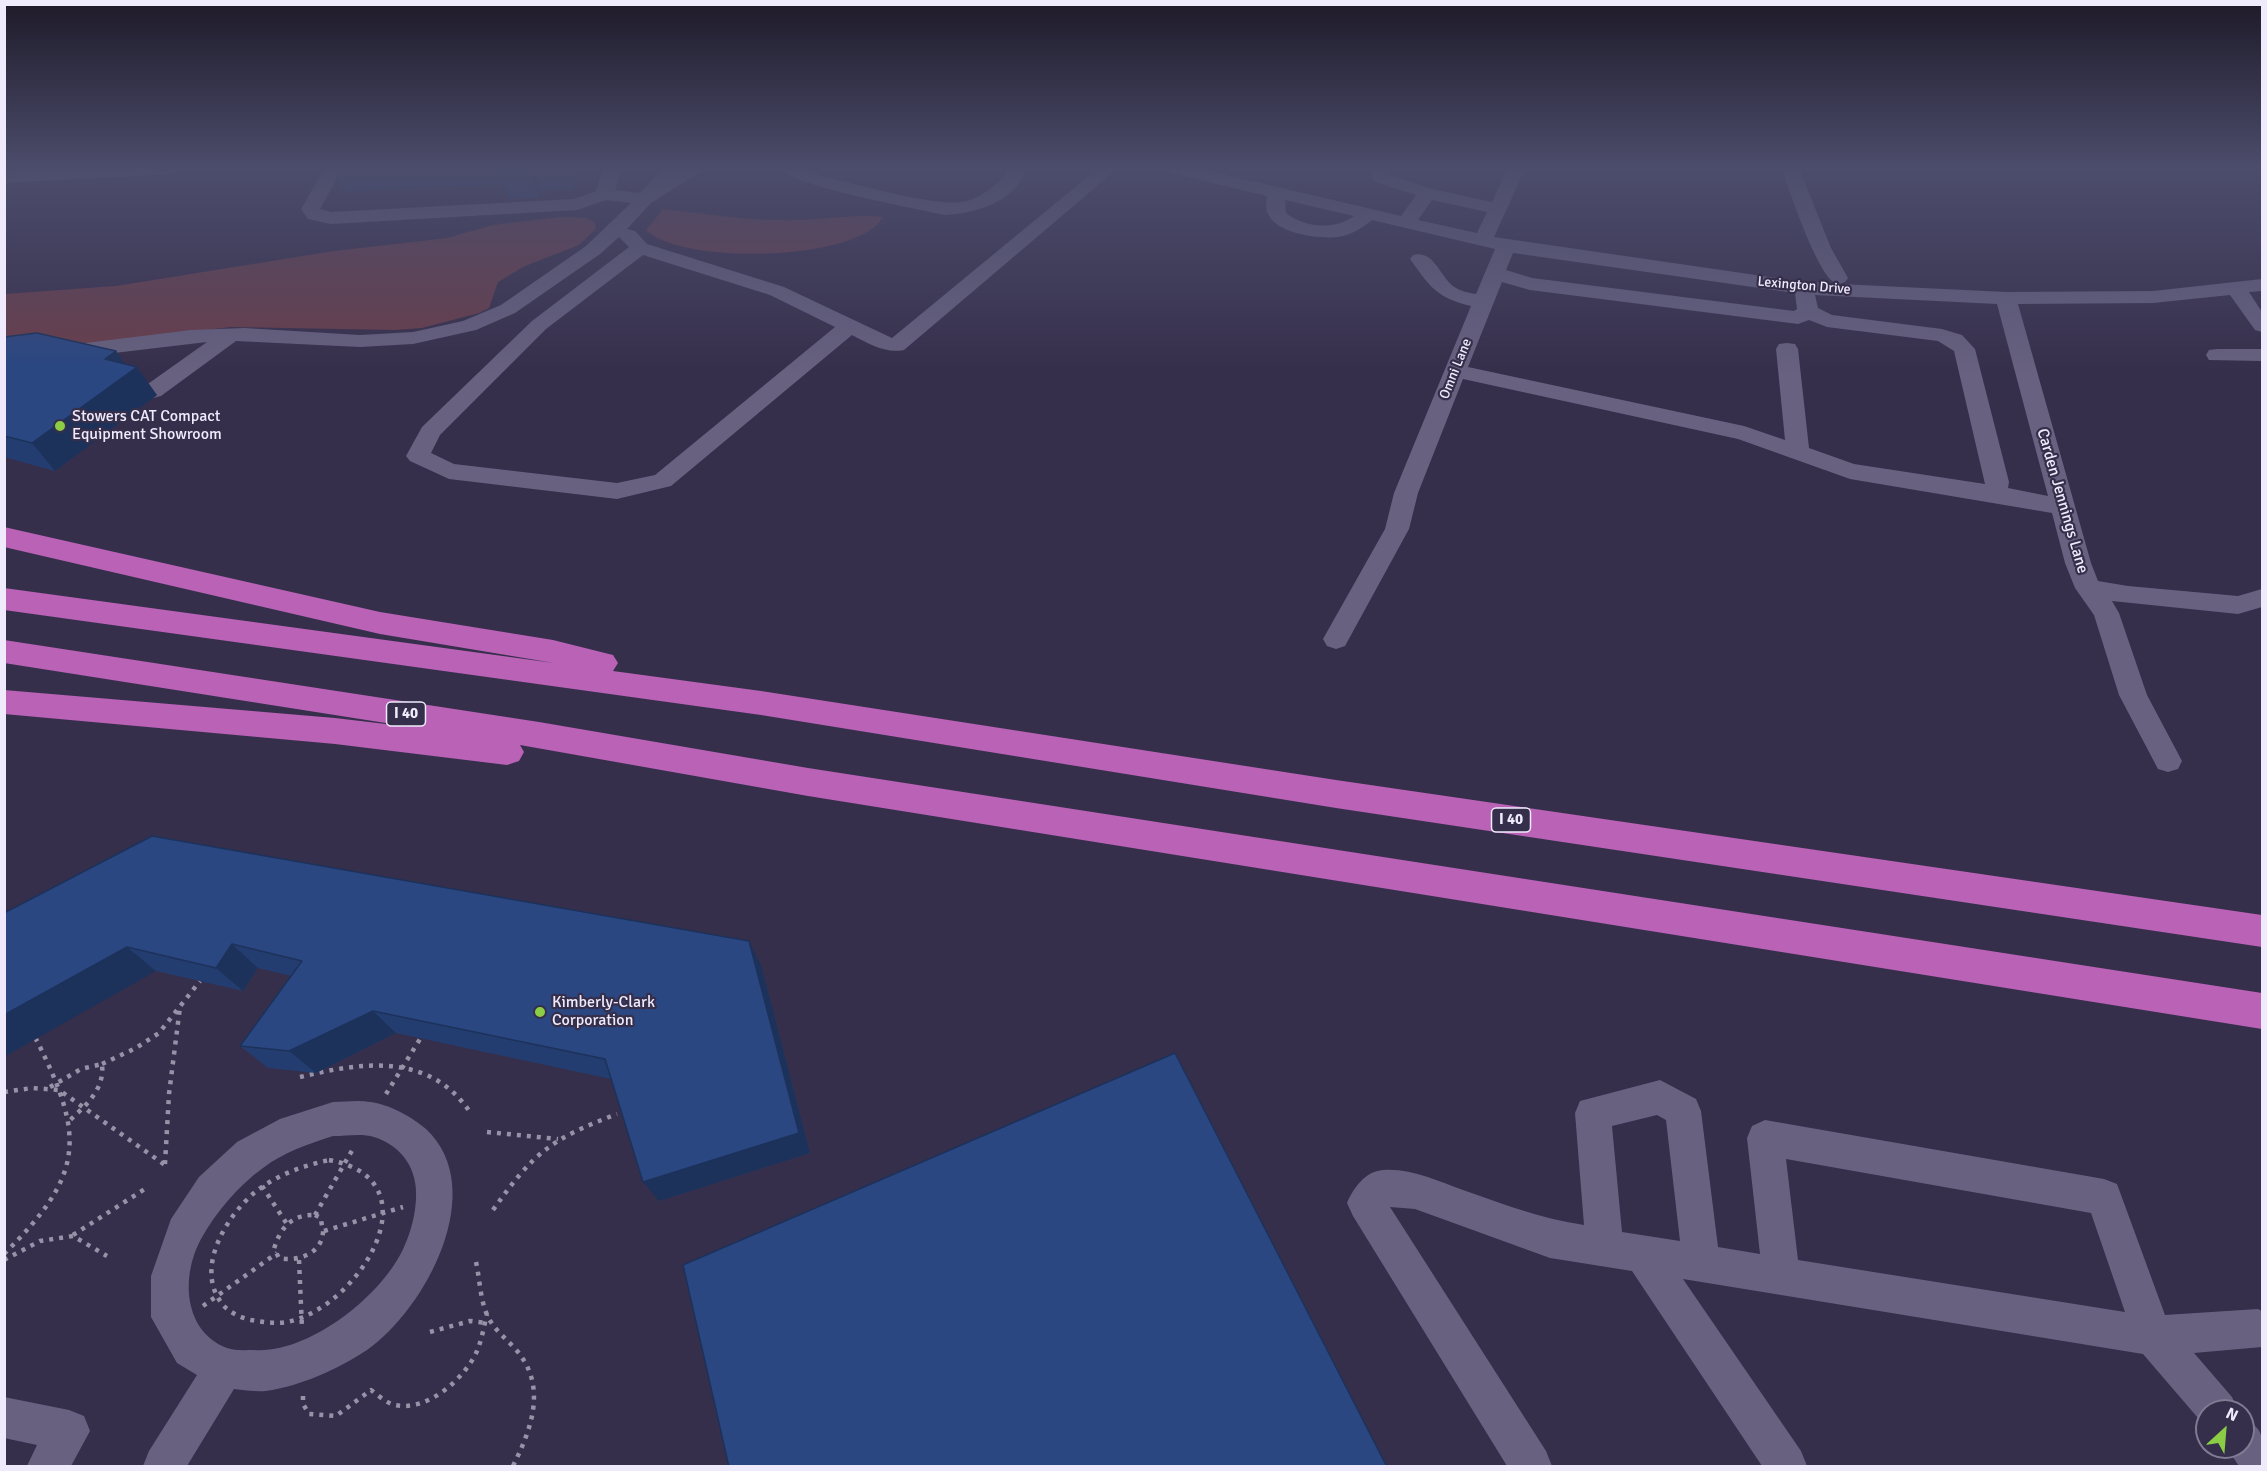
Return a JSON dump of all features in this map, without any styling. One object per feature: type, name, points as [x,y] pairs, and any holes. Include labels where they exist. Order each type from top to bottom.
[{"type":"highway","points":[[4,537],[380,623],[553,651],[761,703]]},
{"type":"highway","name":"I 40","points":[[4,599],[761,703],[1348,796],[2262,931]]},
{"type":"highway","name":"I 40","points":[[4,651],[539,735],[808,782],[2262,1011]]},
{"type":"highway","points":[[4,702],[336,731],[701,777],[808,782]]},
{"type":"street","points":[[4,360],[191,336],[230,335],[360,341],[413,338],[469,326],[508,309],[593,250],[607,238]]},
{"type":"street","points":[[630,238],[640,248],[777,291],[880,341],[896,345],[1025,238]]},
{"type":"street","name":"Lexington Drive","points":[[1471,238],[1506,246],[1804,288],[1841,284],[1846,274],[1916,277],[1931,283],[1942,295],[2006,298]]},
{"type":"street","points":[[1817,238],[1841,284]]},
{"type":"street","name":"Omni Lane","points":[[1336,639],[1397,529],[1406,493],[1506,246]]},
{"type":"street","points":[[640,248],[539,325],[430,432],[418,456],[448,471],[617,491],[663,481],[850,326]]},
{"type":"street","points":[[1420,260],[1439,280],[1443,289],[1455,296],[1483,302]]},
{"type":"street","points":[[1495,273],[1530,284],[1798,318],[1808,311]]},
{"type":"street","points":[[2006,298],[2153,297],[2262,285]]},
{"type":"street","points":[[1804,288],[1808,311]]},
{"type":"street","points":[[2236,288],[2262,326]]},
{"type":"street","name":"Carden Jennings Lane","points":[[2006,298],[2078,563],[2088,588],[2106,613],[2133,695],[2168,761]]},
{"type":"street","points":[[1808,311],[1827,321],[1942,335],[1954,340],[1964,349],[1997,482],[1996,494]]},
{"type":"street","points":[[153,391],[230,335]]},
{"type":"street","points":[[1787,349],[1798,453]]},
{"type":"street","points":[[2217,355],[2262,356]]},
{"type":"street","points":[[1455,371],[1744,433],[1850,471],[2063,507]]},
{"type":"street","points":[[2088,588],[2128,595],[2238,605],[2262,598]]},
{"type":"street","points":[[1604,1247],[1593,1113],[1660,1097],[1683,1111],[1701,1262]]},
{"type":"street","points":[[333,1119],[370,1119],[402,1131],[424,1152],[435,1183],[433,1220],[418,1261],[391,1300],[354,1335],[310,1359],[265,1371],[224,1368],[191,1349],[171,1317],[170,1276],[184,1232],[212,1190],[253,1174],[250,1155],[293,1131],[333,1119]]},
{"type":"street","points":[[1782,1275],[1765,1138],[2104,1197],[2154,1336],[2208,1399]]},
{"type":"street","points":[[1531,1467],[1366,1203],[1381,1188],[1414,1191],[1550,1239],[2154,1336],[2261,1330]]},
{"type":"street","points":[[1642,1253],[1786,1467]]},
{"type":"street","points":[[164,1467],[224,1368]]},
{"type":"street","points":[[4,1417],[69,1431],[48,1467]]},
{"type":"path","points":[[49,1088],[74,1072],[102,1064],[159,1034],[200,981]]},
{"type":"path","points":[[4,1092],[16,1088],[59,1090],[165,1165],[169,1094],[180,1007]]},
{"type":"path","points":[[315,1215],[420,1038]]},
{"type":"path","points":[[4,1254],[44,1214],[61,1186],[70,1159],[72,1135],[69,1122],[53,1068],[36,1039]]},
{"type":"path","points":[[69,1122],[103,1081],[102,1064]]},
{"type":"path","points":[[300,1077],[338,1068],[371,1064],[426,1073],[459,1096],[470,1112]]},
{"type":"path","points":[[493,1210],[512,1183],[558,1139],[617,1114]]},
{"type":"path","points":[[487,1132],[558,1139]]},
{"type":"path","points":[[329,1160],[346,1161],[363,1169],[374,1182],[381,1200],[383,1214],[376,1247],[360,1273],[331,1299],[302,1317],[278,1323],[255,1320],[230,1312],[215,1297],[210,1284],[212,1262],[223,1230],[248,1199],[253,1174],[329,1160]]},
{"type":"path","points":[[253,1174],[287,1224]]},
{"type":"path","points":[[4,1260],[40,1241],[73,1236],[148,1187]]},
{"type":"path","points":[[324,1231],[434,1198]]},
{"type":"path","points":[[303,1214],[315,1215],[321,1218],[324,1231],[321,1240],[312,1252],[299,1260],[288,1261],[279,1258],[274,1249],[276,1239],[287,1224],[303,1214]]},
{"type":"path","points":[[73,1236],[107,1256]]},
{"type":"path","points":[[176,1326],[277,1253]]},
{"type":"path","points":[[477,1262],[487,1314],[521,1356],[534,1383],[535,1414],[526,1442],[513,1467]]},
{"type":"path","points":[[371,1390],[396,1405],[420,1402],[448,1387],[464,1371],[477,1351],[487,1314]]},
{"type":"path","points":[[430,1332],[470,1321],[493,1324]]},
{"type":"shaded area","points":[[447,238],[587,238],[579,245],[525,266],[498,282],[489,308],[479,313],[422,328],[395,330],[231,327],[5,354],[5,294],[116,286],[334,251]]},
{"type":"shaded area","points":[[659,238],[854,238],[841,243],[806,250],[768,253],[730,253],[694,249]]},
{"type":"building","points":[[37,333],[116,351],[105,359],[137,367],[32,443],[4,436],[4,337]]},
{"type":"building","name":"Kimberly-Clark Corporation","points":[[152,836],[749,941],[799,1133],[643,1182],[605,1059],[373,1011],[289,1051],[240,1046],[302,961],[232,944],[216,968],[127,947],[4,1015],[4,913]]},
{"type":"building","points":[[1175,1053],[1387,1467],[729,1467],[683,1265]]},
{"type":"place","name":"Stowers CAT Compact Equipment Showroom","points":[[60,426]]},
{"type":"place","name":"Kimberly-Clark Corporation","points":[[540,1012]]}]
